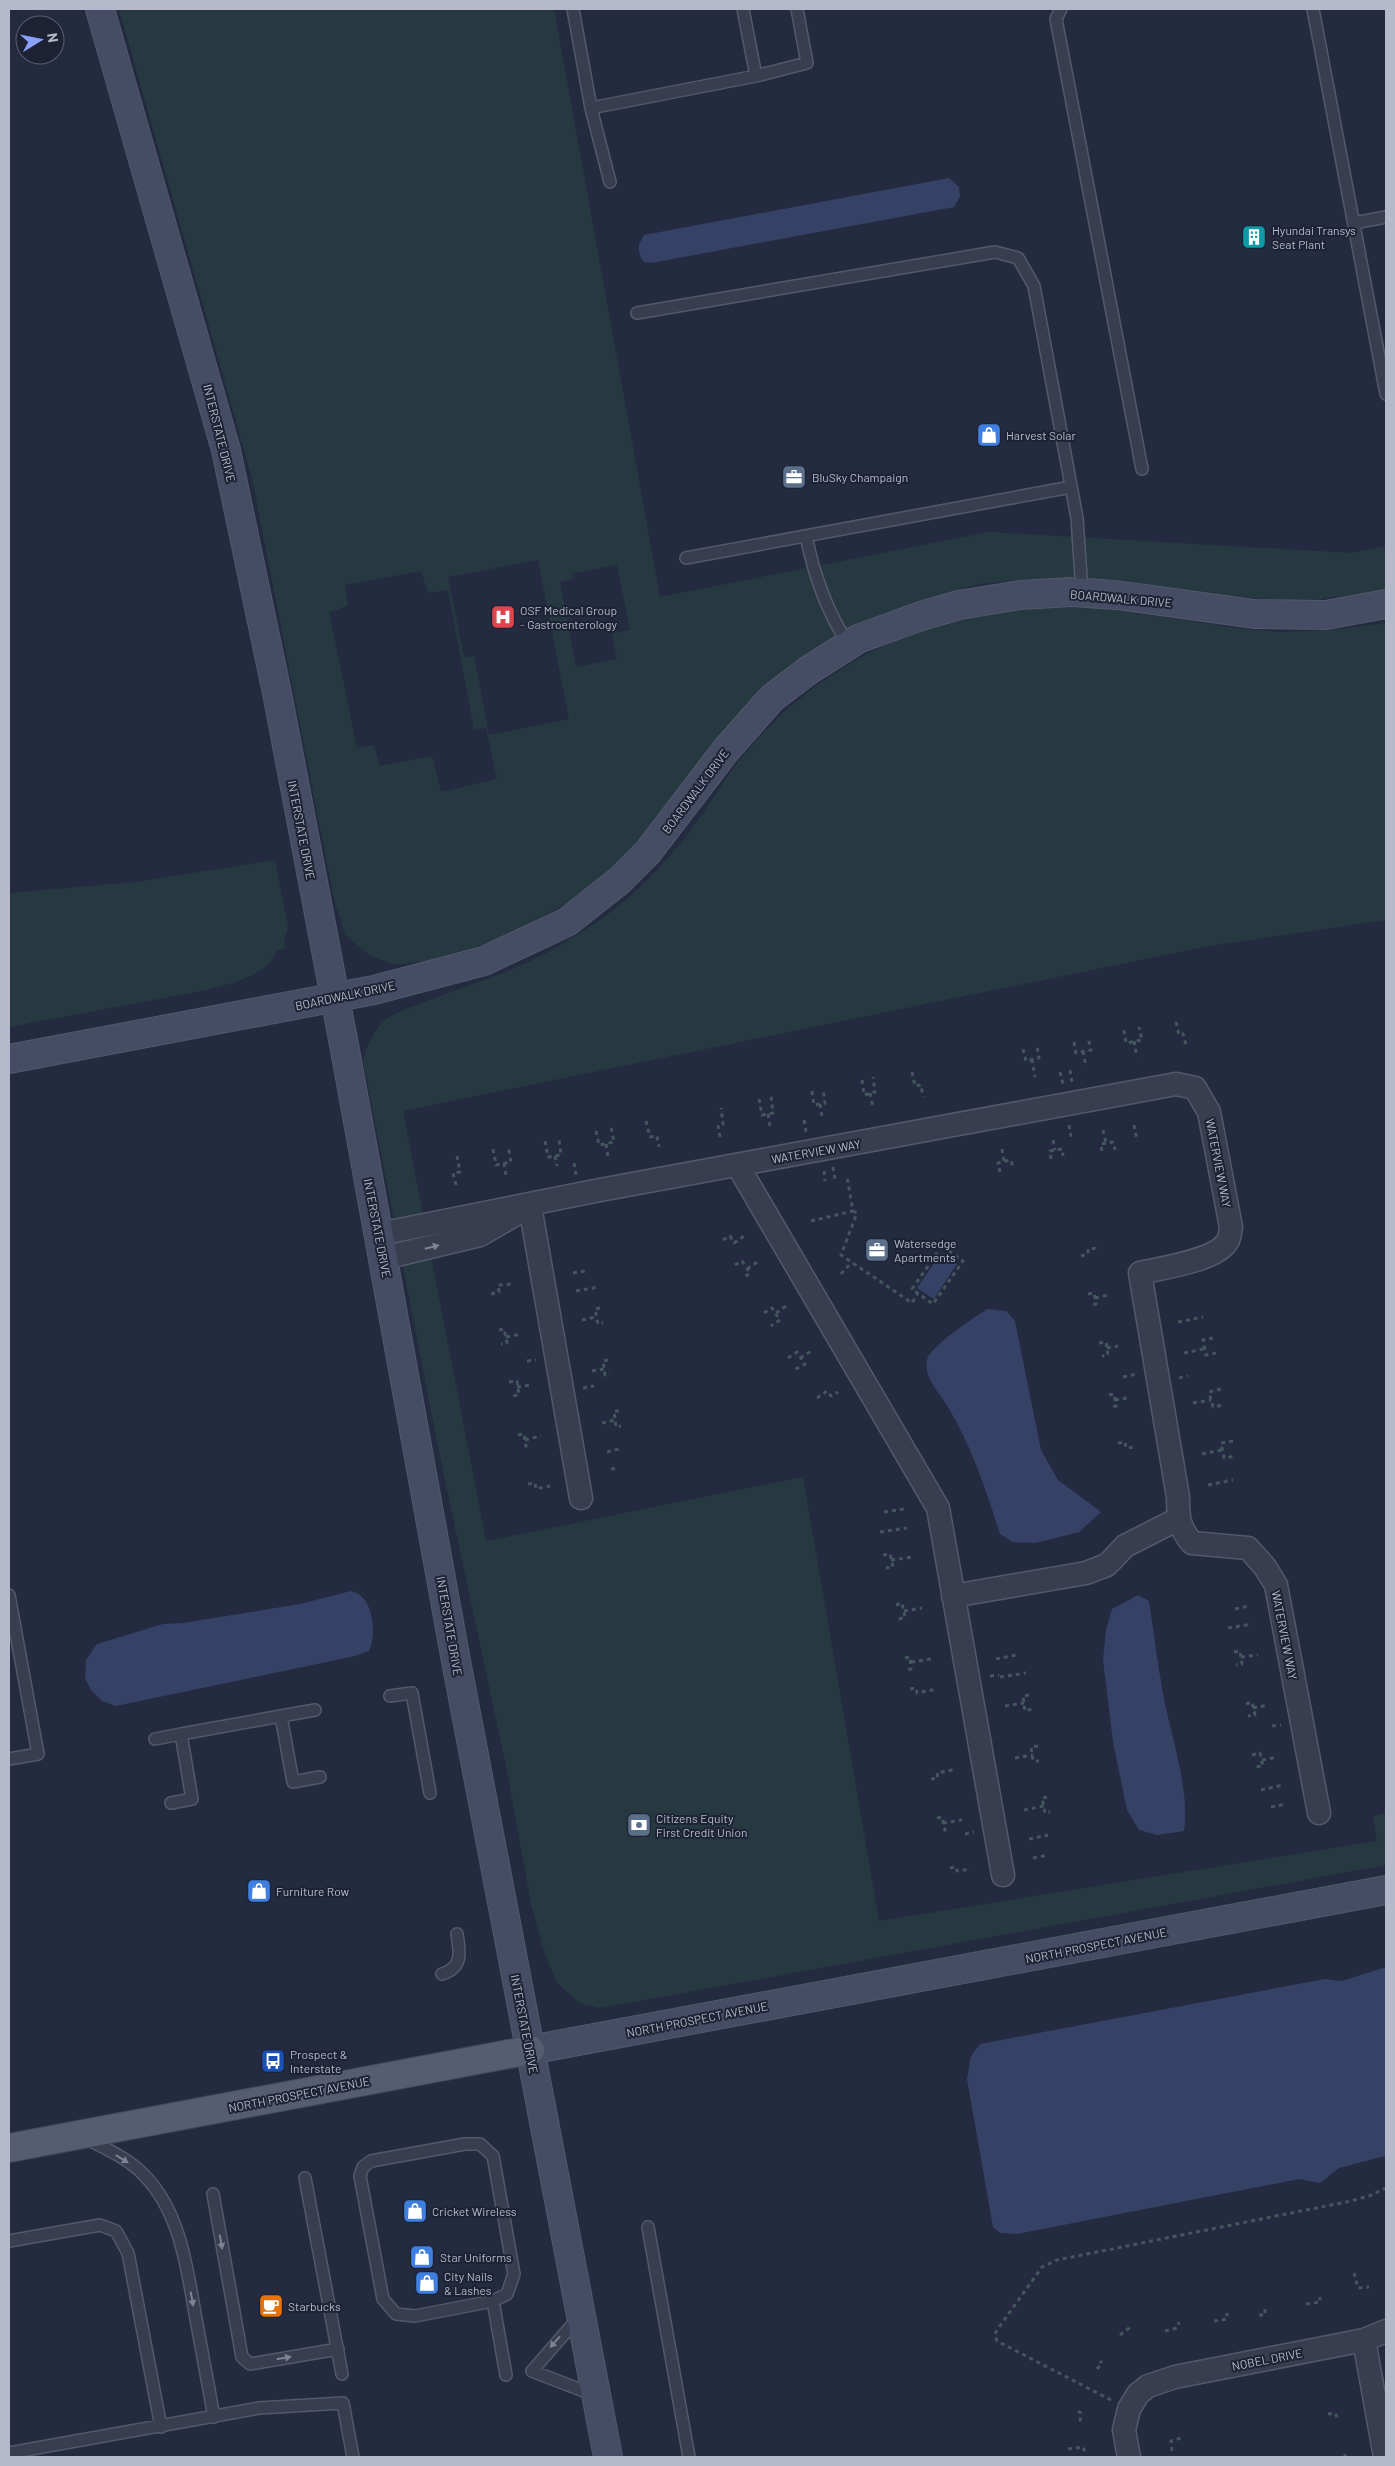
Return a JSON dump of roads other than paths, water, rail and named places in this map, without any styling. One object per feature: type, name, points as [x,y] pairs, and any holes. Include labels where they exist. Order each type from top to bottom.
[{"type":"main road","name":"INTERSTATE DRIVE","points":[[100,9],[226,450],[276,693],[381,1246],[456,1661],[608,2457]]},
{"type":"main road","name":"BOARDWALK DRIVE","points":[[9,1059],[374,990],[484,961],[567,922],[619,881],[648,852],[726,750],[772,698],[809,670],[858,639],[921,616],[959,605],[1020,595],[1082,592],[1116,594],[1254,614],[1326,615],[1386,604]]},
{"type":"main road","name":"NORTH PROSPECT AVENUE","points":[[9,2148],[1386,1890]]},
{"type":"street","name":"WATERVIEW WAY","points":[[381,1246],[530,1206],[600,1190],[1176,1084],[1195,1088],[1209,1112],[1231,1227],[1227,1242],[1214,1252],[1200,1258],[1140,1273],[1178,1497],[1178,1519],[1182,1532],[1192,1543],[1248,1548],[1266,1567],[1276,1585],[1319,1813]]},
{"type":"street","points":[[738,1166],[931,1493],[938,1508],[1003,1875]]},
{"type":"street","points":[[530,1206],[581,1498]]},
{"type":"street","points":[[953,1596],[1086,1573],[1107,1565],[1125,1546],[1178,1519]]},
{"type":"street","name":"NOBEL DRIVE","points":[[1129,2457],[1124,2430],[1129,2409],[1138,2394],[1148,2386],[1175,2377],[1364,2340],[1386,2331]]},
{"type":"street","points":[[1364,2340],[1385,2457]]},
{"type":"lane","points":[[572,9],[591,108],[603,162],[610,182]]},
{"type":"lane","points":[[743,9],[756,76]]},
{"type":"lane","points":[[591,108],[756,76],[807,63],[797,9]]},
{"type":"lane","points":[[1061,9],[1056,20],[1142,469]]},
{"type":"lane","points":[[1313,9],[1386,394]]},
{"type":"lane","points":[[1354,223],[1386,217]]},
{"type":"lane","points":[[637,313],[995,252],[1018,258],[1034,286],[1077,518],[1082,592]]},
{"type":"lane","points":[[686,558],[1072,487]]},
{"type":"lane","points":[[806,536],[814,575],[834,624],[849,645]]},
{"type":"lane","points":[[9,1595],[38,1754],[9,1759]]},
{"type":"lane","points":[[390,1696],[412,1692],[430,1793]]},
{"type":"lane","points":[[155,1739],[315,1710]]},
{"type":"lane","points":[[281,1716],[293,1782],[320,1777]]},
{"type":"lane","points":[[171,1803],[192,1799],[180,1734]]},
{"type":"lane","points":[[442,1974],[452,1971],[458,1964],[460,1954],[457,1934]]},
{"type":"lane","points":[[80,2135],[143,2173],[159,2193],[178,2230],[214,2417]]},
{"type":"lane","points":[[465,2144],[480,2144],[493,2156],[514,2274],[507,2294],[493,2301],[415,2316],[396,2314],[383,2299],[360,2176],[363,2168],[371,2161],[465,2144]]},
{"type":"lane","points":[[305,2178],[342,2374]]},
{"type":"lane","points":[[213,2194],[242,2357],[250,2364],[338,2349]]},
{"type":"lane","points":[[9,2241],[100,2225],[116,2231],[128,2252],[161,2426]]},
{"type":"lane","points":[[648,2227],[689,2457]]},
{"type":"lane","points":[[493,2301],[506,2375]]},
{"type":"lane","points":[[580,2316],[532,2371],[596,2396]]},
{"type":"lane","points":[[9,2453],[259,2408],[343,2403],[352,2457]]},
{"type":"water","points":[[949,178],[959,187],[960,197],[954,207],[651,263],[644,262],[639,252],[640,242],[644,235]]},
{"type":"water","points":[[941,1253],[953,1258],[952,1261],[957,1264],[934,1299],[917,1288]]},
{"type":"water","points":[[987,1309],[1006,1311],[1015,1321],[1041,1450],[1058,1480],[1101,1512],[1079,1532],[1036,1543],[1013,1542],[1000,1534],[971,1453],[957,1422],[927,1372],[927,1360],[936,1347]]},
{"type":"water","points":[[351,1591],[359,1594],[365,1600],[372,1616],[373,1625],[373,1635],[369,1651],[355,1656],[116,1706],[102,1701],[91,1690],[85,1678],[86,1660],[97,1644],[163,1624],[183,1623],[300,1604]]},
{"type":"water","points":[[1138,1595],[1149,1601],[1162,1687],[1185,1799],[1184,1831],[1157,1835],[1139,1830],[1127,1810],[1113,1742],[1103,1660],[1106,1630],[1112,1609]]},
{"type":"water","points":[[1386,1967],[1385,2156],[1339,2168],[1320,2183],[1299,2179],[1017,2234],[1000,2233],[993,2227],[967,2079],[971,2056],[980,2044],[1325,1979],[1342,1981]]},
{"type":"place","name":"Hyundai Transys Seat Plant","points":[[1254,237]]},
{"type":"place","name":"Harvest Solar","points":[[989,435]]},
{"type":"place","name":"BluSky Champaign","points":[[794,477]]},
{"type":"place","name":"OSF Medical Group - Gastroenterology","points":[[503,617]]},
{"type":"place","name":"Watersedge Apartments","points":[[877,1250]]},
{"type":"place","name":"Citizens Equity First Credit Union","points":[[639,1825]]},
{"type":"place","name":"Furniture Row","points":[[259,1891]]},
{"type":"place","name":"Prospect & Interstate","points":[[273,2061]]},
{"type":"place","name":"Cricket Wireless","points":[[415,2211]]},
{"type":"place","name":"Star Uniforms","points":[[422,2257]]},
{"type":"place","name":"City Nails & Lashes","points":[[427,2283]]},
{"type":"place","name":"Starbucks","points":[[271,2306]]}]
